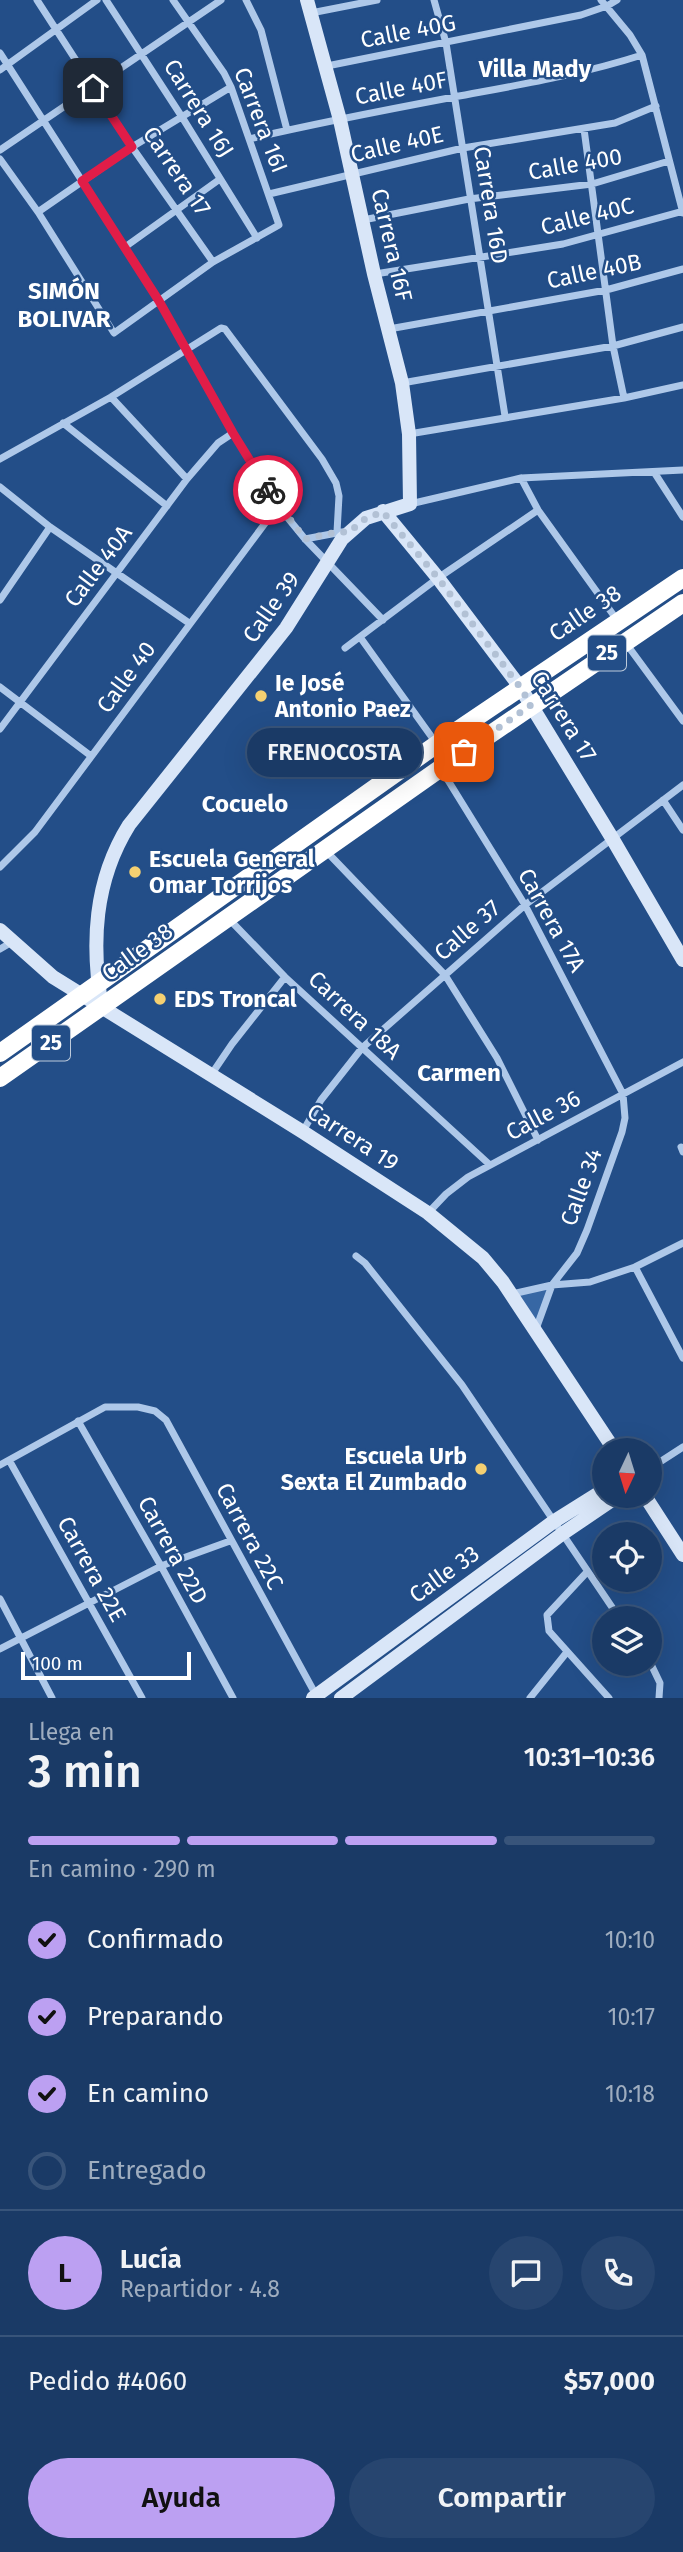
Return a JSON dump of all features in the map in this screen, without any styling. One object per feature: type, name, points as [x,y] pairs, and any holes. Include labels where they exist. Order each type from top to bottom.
[{"type":"highway","name":"Calle 38","points":[[0,1053],[437,744],[683,578]]},
{"type":"highway","name":"Calle 38","points":[[0,1078],[531,705],[683,603]]},
{"type":"street","name":"Carrera 17","points":[[37,0],[132,147],[213,262]]},
{"type":"street","points":[[0,70],[97,0]]},
{"type":"street","name":"Carrera 16J","points":[[106,0],[183,117],[257,238]]},
{"type":"street","name":"Carrera 16I","points":[[173,0],[224,73],[269,194],[279,225],[257,238]]},
{"type":"street","points":[[0,150],[221,0]]},
{"type":"street","points":[[246,0],[261,30],[287,130]]},
{"type":"street","points":[[309,7],[377,0]]},
{"type":"street","name":"Carrera 16D","points":[[434,0],[446,43],[506,416]]},
{"type":"street","name":"Calle 40G","points":[[327,66],[581,15],[604,3],[617,0]]},
{"type":"street","points":[[604,3],[642,55],[683,211]]},
{"type":"street","name":"Carrera 16F","points":[[309,7],[327,66],[374,274],[402,383],[409,434],[410,504]]},
{"type":"street","points":[[0,53],[159,301],[233,433],[278,506],[305,539],[383,620]]},
{"type":"street","name":"Calle 40F","points":[[249,139],[455,97],[531,85],[599,69],[642,55]]},
{"type":"street","points":[[37,212],[132,147],[231,88]]},
{"type":"street","name":"Calle 40E","points":[[269,194],[463,149],[615,123],[656,106]]},
{"type":"street","points":[[584,129],[613,346],[624,398]]},
{"type":"street","points":[[0,159],[114,333],[213,262],[257,238]]},
{"type":"street","name":"Calle 400","points":[[363,220],[469,199],[592,184],[669,161]]},
{"type":"street","points":[[125,247],[220,179]]},
{"type":"street","name":"Calle 40C","points":[[374,274],[563,244],[683,211]]},
{"type":"street","name":"Calle 40B","points":[[388,330],[606,290],[683,269]]},
{"type":"street","points":[[402,383],[613,346],[683,327]]},
{"type":"street","points":[[0,459],[111,397],[221,328],[229,333],[322,459],[336,483],[343,532],[305,539]]},
{"type":"street","points":[[409,434],[624,398],[683,384]]},
{"type":"street","points":[[111,397],[187,479]]},
{"type":"street","points":[[63,423],[167,506]]},
{"type":"street","name":"Calle 40A","points":[[0,729],[187,479],[218,443],[233,433]]},
{"type":"street","name":"Calle 39","points":[[102,1008],[96,943],[107,869],[119,841],[286,628],[343,532],[366,518],[383,512],[521,478],[683,470]]},
{"type":"street","points":[[654,472],[683,517]]},
{"type":"street","points":[[521,478],[538,510],[617,621]]},
{"type":"street","points":[[0,487],[50,527],[189,623]]},
{"type":"street","name":"Calle 40","points":[[0,867],[35,832],[278,506]]},
{"type":"street","points":[[345,648],[438,578],[538,510]]},
{"type":"street","name":"Carrera 17","points":[[383,512],[438,578],[520,687],[683,960]]},
{"type":"street","points":[[0,600],[50,527]]},
{"type":"street","points":[[360,637],[437,744]]},
{"type":"street","points":[[624,642],[683,721]]},
{"type":"street","points":[[0,687],[91,756]]},
{"type":"street","name":"Carrera 17A","points":[[441,768],[525,905],[623,1094]]},
{"type":"street","name":"Calle 37","points":[[303,1132],[321,1100],[362,1048],[525,905],[683,785]]},
{"type":"street","points":[[663,800],[683,830]]},
{"type":"street","points":[[325,850],[445,975],[497,1058],[538,1140]]},
{"type":"street","name":"Carrera 18A","points":[[228,918],[285,977],[490,1165]]},
{"type":"street","name":"Carrera 19","points":[[0,930],[6,945],[428,1213],[483,1258],[512,1294],[607,1438]]},
{"type":"street","points":[[211,1075],[285,977]]},
{"type":"street","name":"Calle 36","points":[[428,1213],[468,1177],[683,1062]]},
{"type":"street","name":"Calle 34","points":[[536,1329],[552,1285],[577,1253],[587,1230],[622,1132],[625,1118],[623,1094]]},
{"type":"street","points":[[512,1294],[552,1285],[590,1282],[635,1267],[683,1243]]},
{"type":"street","points":[[356,1256],[365,1263],[462,1385],[611,1606]]},
{"type":"street","points":[[635,1267],[683,1358]]},
{"type":"street","name":"Carrera 22C","points":[[78,1421],[105,1407],[138,1407],[155,1411],[166,1420],[315,1697]]},
{"type":"street","points":[[0,1465],[78,1421]]},
{"type":"street","name":"Carrera 22D","points":[[78,1421],[233,1698]]},
{"type":"street","points":[[662,1461],[683,1447]]},
{"type":"street","name":"Carrera 22E","points":[[9,1460],[142,1698]]},
{"type":"street","name":"Calle 33","points":[[341,1698],[592,1500]]},
{"type":"street","name":"Calle 33","points":[[315,1697],[558,1528],[596,1508]]},
{"type":"street","points":[[653,1508],[683,1555]]},
{"type":"street","points":[[0,1649],[161,1566],[230,1541]]},
{"type":"street","points":[[587,1572],[547,1615],[547,1623],[567,1652],[609,1698]]},
{"type":"street","points":[[0,1599],[52,1698]]},
{"type":"street","points":[[530,1698],[567,1652]]},
{"type":"street","points":[[349,1673],[358,1686]]},
{"type":"street","points":[[657,1676],[660,1683],[659,1698]]},
{"type":"green space","points":[[552,1285],[536,1330],[512,1294]]},
{"type":"way so far","points":[[268,490],[305,539],[349,532],[366,518],[383,512],[438,578],[520,687],[531,705],[464,752]]},
{"type":"place","name":"Ie José Antonio Paez","points":[[261,696]]},
{"type":"place","name":"FRENOCOSTA","points":[[464,752]]},
{"type":"place","name":"Escuela General Omar Torrijos","points":[[135,872]]},
{"type":"place","name":"EDS Troncal","points":[[160,999]]},
{"type":"place","name":"Escuela Urb Sexta El Zumbado","points":[[481,1469]]},
{"type":"district","name":"Villa Mady","points":[[535,69]]},
{"type":"district","name":"SIMÓN BOLIVAR","points":[[64,305]]},
{"type":"district","name":"Cocuelo","points":[[245,804]]},
{"type":"district","name":"Carmen","points":[[459,1073]]},
{"type":"route","points":[[93,88],[132,147],[82,181],[159,301],[268,490]]}]
